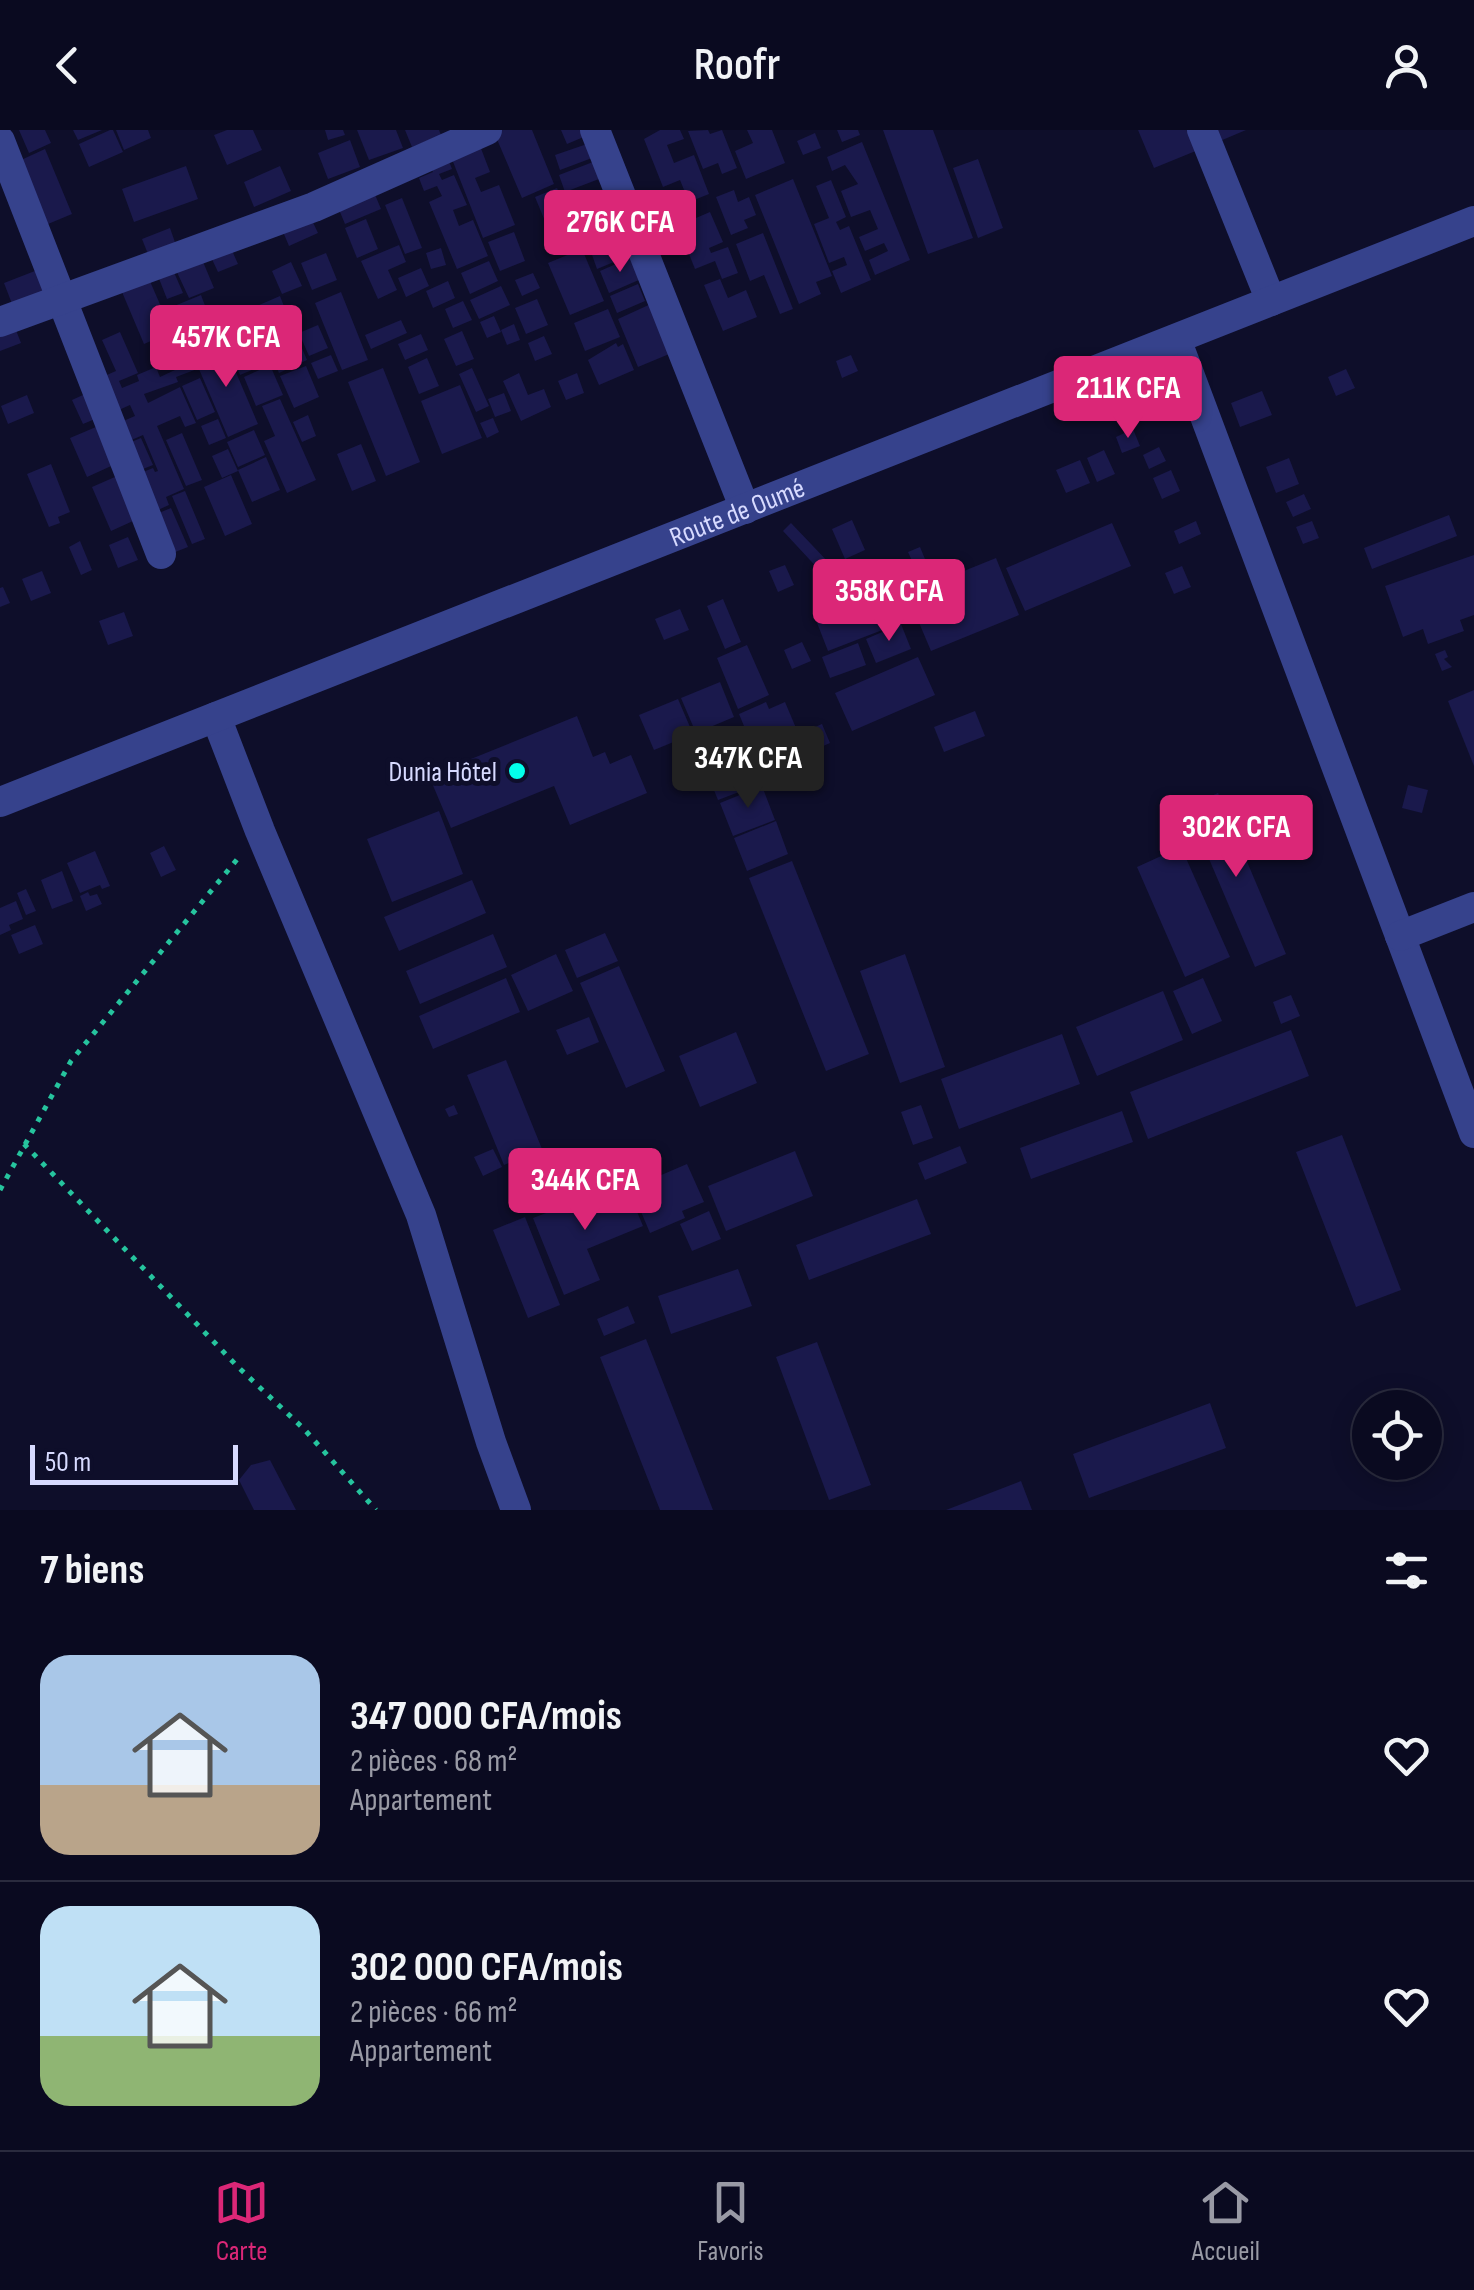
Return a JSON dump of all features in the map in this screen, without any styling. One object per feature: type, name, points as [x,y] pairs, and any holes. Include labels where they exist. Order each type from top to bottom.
[{"type":"street","points":[[0,322],[314,206],[487,130]]},
{"type":"street","points":[[594,130],[744,509]]},
{"type":"street","points":[[1202,130],[1271,302]]},
{"type":"street","points":[[0,140],[161,554]]},
{"type":"street","name":"Route de Oumé","points":[[0,802],[1474,222]]},
{"type":"street","points":[[1176,338],[1474,1133]]},
{"type":"street","points":[[216,717],[421,1215],[516,1510]]},
{"type":"street","points":[[1400,936],[1474,907]]},
{"type":"path","points":[[0,1190],[71,1062],[260,831]]},
{"type":"path","points":[[24,1144],[237,1366],[304,1429],[376,1510]]},
{"type":"building","points":[[19,130],[45,130],[51,143],[29,153]]},
{"type":"building","points":[[73,130],[102,130],[78,140]]},
{"type":"building","points":[[110,130],[123,152],[89,167],[79,144]]},
{"type":"building","points":[[116,130],[148,130],[151,138],[124,150]]},
{"type":"building","points":[[227,130],[253,130],[262,150],[227,165],[214,135]]},
{"type":"building","points":[[325,130],[343,130],[345,135],[328,140]]},
{"type":"building","points":[[357,130],[396,130],[403,148],[369,160]]},
{"type":"building","points":[[405,130],[439,130],[441,135],[412,147]]},
{"type":"building","points":[[493,130],[532,130],[554,184],[522,198]]},
{"type":"building","points":[[561,130],[584,130],[586,136],[567,144]]},
{"type":"building","points":[[660,130],[680,130],[684,139],[667,145],[674,163],[694,155],[709,194],[689,202],[680,180],[663,187],[644,139]]},
{"type":"building","points":[[708,130],[710,134],[722,130],[737,168],[722,174],[718,163],[703,169],[688,131]]},
{"type":"building","points":[[747,130],[772,130],[785,163],[746,179],[735,151],[753,143]]},
{"type":"building","points":[[837,130],[858,130],[860,135],[842,142]]},
{"type":"building","points":[[883,130],[933,130],[973,238],[928,254]]},
{"type":"building","points":[[1138,130],[1195,130],[1203,148],[1154,168]]},
{"type":"building","points":[[1216,130],[1246,130],[1220,141]]},
{"type":"building","points":[[815,133],[821,148],[803,155],[797,141]]},
{"type":"building","points":[[477,138],[490,172],[475,178],[481,192],[499,185],[515,225],[483,238],[448,149]]},
{"type":"building","points":[[350,140],[360,167],[328,179],[318,153]]},
{"type":"building","points":[[862,142],[910,260],[875,275],[869,260],[888,251],[884,243],[865,251],[859,237],[878,229],[870,210],[851,217],[841,191],[858,184],[845,165],[832,171],[827,157]]},
{"type":"building","points":[[587,144],[592,158],[560,170],[555,155]]},
{"type":"building","points":[[45,149],[72,214],[48,224],[21,160]]},
{"type":"building","points":[[445,151],[452,169],[439,174],[442,180],[454,175],[467,205],[453,210],[459,226],[473,220],[488,256],[457,269],[429,202],[442,196],[437,186],[424,191],[419,178],[433,172],[427,158]]},
{"type":"building","points":[[978,159],[1003,228],[978,238],[953,168]]},
{"type":"building","points":[[593,162],[599,179],[565,192],[559,175]]},
{"type":"building","points":[[186,166],[198,199],[134,222],[122,189]]},
{"type":"building","points":[[280,166],[291,191],[254,207],[244,182]]},
{"type":"building","points":[[793,179],[832,276],[816,282],[821,294],[799,304],[755,195]]},
{"type":"building","points":[[831,180],[846,217],[836,222],[840,230],[849,226],[871,280],[841,293],[832,271],[847,265],[844,257],[829,263],[814,224],[829,218],[816,186]]},
{"type":"building","points":[[371,185],[381,209],[345,224],[335,200]]},
{"type":"building","points":[[557,188],[581,245],[559,255],[535,197]]},
{"type":"building","points":[[734,190],[738,202],[749,197],[756,215],[744,220],[748,228],[731,235],[716,197]]},
{"type":"building","points":[[605,192],[614,212],[580,227],[571,206]]},
{"type":"building","points":[[402,198],[422,248],[405,254],[385,205]]},
{"type":"building","points":[[692,206],[696,218],[710,212],[723,242],[709,248],[711,253],[728,247],[738,273],[722,279],[715,261],[695,269],[673,214]]},
{"type":"building","points":[[309,214],[318,233],[289,246],[281,227]]},
{"type":"building","points":[[366,219],[378,249],[357,258],[345,228]]},
{"type":"building","points":[[170,228],[177,248],[150,259],[142,239]]},
{"type":"building","points":[[514,232],[525,261],[500,271],[488,242]]},
{"type":"building","points":[[763,233],[793,309],[780,314],[764,275],[750,281],[736,244]]},
{"type":"building","points":[[618,238],[626,257],[597,269],[590,249]]},
{"type":"building","points":[[399,245],[406,262],[388,270],[397,290],[378,299],[361,261]]},
{"type":"building","points":[[230,246],[238,264],[218,272],[210,255]]},
{"type":"building","points":[[441,248],[446,265],[431,269],[426,253]]},
{"type":"building","points":[[582,249],[604,301],[570,315],[548,263]]},
{"type":"building","points":[[326,253],[337,280],[312,290],[301,263]]},
{"type":"building","points":[[201,257],[214,288],[189,298],[175,268]]},
{"type":"building","points":[[632,257],[641,279],[609,293],[600,271]]},
{"type":"building","points":[[489,261],[498,281],[470,294],[461,273]]},
{"type":"building","points":[[291,262],[302,286],[282,294],[272,271]]},
{"type":"building","points":[[421,268],[429,286],[406,297],[398,278]]},
{"type":"building","points":[[40,269],[50,295],[14,309],[4,283]]},
{"type":"building","points":[[173,270],[183,293],[167,299],[158,276]]},
{"type":"building","points":[[533,273],[540,288],[522,296],[515,280]]},
{"type":"building","points":[[149,279],[169,325],[159,329],[153,315],[150,316],[157,332],[171,326],[179,345],[165,351],[160,337],[144,344],[122,292]]},
{"type":"building","points":[[720,279],[728,298],[746,290],[757,317],[723,331],[704,285]]},
{"type":"building","points":[[448,281],[455,298],[433,308],[426,291]]},
{"type":"building","points":[[638,284],[645,301],[617,313],[610,296]]},
{"type":"building","points":[[501,286],[510,305],[479,319],[470,300]]},
{"type":"building","points":[[341,292],[368,360],[342,370],[315,303]]},
{"type":"building","points":[[201,295],[210,319],[233,309],[242,330],[190,349],[167,309]]},
{"type":"building","points":[[280,296],[287,314],[271,321],[280,342],[267,348],[250,309]]},
{"type":"building","points":[[537,299],[548,325],[526,334],[515,308]]},
{"type":"building","points":[[463,301],[472,320],[453,328],[445,309]]},
{"type":"building","points":[[653,303],[674,352],[638,367],[618,319]]},
{"type":"building","points":[[608,309],[620,337],[585,351],[574,323]]},
{"type":"building","points":[[494,316],[501,332],[487,338],[480,322]]},
{"type":"building","points":[[401,320],[407,333],[371,349],[365,335]]},
{"type":"building","points":[[514,324],[520,340],[507,345],[501,330]]},
{"type":"building","points":[[14,325],[21,343],[0,351],[0,332]]},
{"type":"building","points":[[318,325],[328,348],[309,356],[299,333]]},
{"type":"building","points":[[254,329],[268,363],[240,375],[225,341]]},
{"type":"building","points":[[462,331],[474,359],[456,366],[444,339]]},
{"type":"building","points":[[120,332],[138,373],[119,381],[122,388],[139,381],[137,375],[156,367],[160,377],[175,370],[167,353],[186,345],[197,369],[176,377],[178,382],[144,394],[148,403],[180,387],[196,423],[185,427],[180,416],[157,426],[184,489],[166,497],[169,505],[149,514],[133,476],[153,468],[158,471],[143,435],[122,444],[114,425],[135,416],[130,405],[110,414],[95,380],[116,371],[102,340]]},
{"type":"building","points":[[421,334],[428,350],[405,360],[398,344]]},
{"type":"building","points":[[544,336],[552,354],[535,361],[528,343]]},
{"type":"building","points":[[298,339],[307,360],[279,373],[270,351]]},
{"type":"building","points":[[223,342],[258,424],[228,437],[193,355]]},
{"type":"building","points":[[616,343],[618,347],[623,344],[634,370],[599,385],[588,360]]},
{"type":"building","points":[[331,355],[338,371],[318,379],[311,363]]},
{"type":"building","points":[[851,355],[858,371],[842,378],[836,361]]},
{"type":"building","points":[[427,358],[439,386],[419,394],[408,367]]},
{"type":"building","points":[[270,365],[283,395],[256,406],[244,377]]},
{"type":"building","points":[[306,366],[319,397],[294,408],[280,376]]},
{"type":"building","points":[[383,368],[420,462],[386,476],[348,382]]},
{"type":"building","points":[[472,368],[489,406],[476,412],[459,374]]},
{"type":"building","points":[[1346,369],[1355,388],[1336,396],[1328,377]]},
{"type":"building","points":[[519,373],[528,395],[544,389],[551,407],[521,421],[503,381]]},
{"type":"building","points":[[577,373],[584,393],[566,400],[558,381]]},
{"type":"building","points":[[200,378],[215,412],[197,420],[182,386]]},
{"type":"building","points":[[460,385],[482,438],[442,454],[421,401]]},
{"type":"building","points":[[96,389],[107,414],[83,424],[72,400]]},
{"type":"building","points":[[1262,391],[1272,415],[1240,427],[1231,403]]},
{"type":"building","points":[[504,393],[511,411],[495,417],[488,399]]},
{"type":"building","points":[[27,395],[34,413],[8,424],[1,406]]},
{"type":"building","points":[[280,399],[316,480],[287,493],[264,441],[275,436],[262,406]]},
{"type":"building","points":[[308,415],[316,436],[302,442],[293,422]]},
{"type":"building","points":[[493,418],[499,432],[487,438],[480,423]]},
{"type":"building","points":[[218,419],[226,438],[209,445],[201,426]]},
{"type":"building","points":[[103,424],[120,462],[87,477],[70,438]]},
{"type":"building","points":[[1133,429],[1140,446],[1122,453],[1116,437]]},
{"type":"building","points":[[254,430],[265,455],[238,467],[227,442]]},
{"type":"building","points":[[182,433],[202,480],[186,486],[166,440]]},
{"type":"building","points":[[141,438],[153,465],[133,473],[121,446]]},
{"type":"building","points":[[361,444],[376,481],[352,491],[337,454]]},
{"type":"building","points":[[1159,447],[1166,461],[1149,469],[1143,455]]},
{"type":"building","points":[[228,449],[238,471],[222,478],[212,456]]},
{"type":"building","points":[[1104,450],[1115,474],[1097,482],[1087,458]]},
{"type":"building","points":[[266,457],[280,490],[252,502],[238,470]]},
{"type":"building","points":[[1289,458],[1299,484],[1276,493],[1266,467]]},
{"type":"building","points":[[1080,460],[1090,483],[1066,493],[1056,470]]},
{"type":"building","points":[[51,464],[70,512],[58,517],[60,523],[49,527],[27,474]]},
{"type":"building","points":[[1171,470],[1180,491],[1162,499],[1153,478]]},
{"type":"building","points":[[124,473],[144,516],[111,531],[92,487]]},
{"type":"building","points":[[231,475],[252,524],[225,536],[204,487]]},
{"type":"building","points":[[185,491],[205,539],[192,544],[172,496]]},
{"type":"building","points":[[1304,494],[1311,509],[1293,517],[1286,502]]},
{"type":"building","points":[[171,508],[188,547],[165,556],[149,517]]},
{"type":"building","points":[[1449,515],[1457,536],[1372,569],[1364,548]]},
{"type":"building","points":[[852,520],[865,550],[845,559],[832,529]]},
{"type":"building","points":[[1196,521],[1201,534],[1179,544],[1174,531]]},
{"type":"building","points":[[1312,521],[1319,538],[1303,544],[1296,527]]},
{"type":"building","points":[[791,523],[832,566],[823,574],[783,531]]},
{"type":"building","points":[[1112,523],[1131,566],[1025,611],[1006,568]]},
{"type":"building","points":[[128,537],[138,560],[118,568],[109,545]]},
{"type":"building","points":[[80,541],[92,570],[81,575],[69,547]]},
{"type":"building","points":[[920,547],[932,576],[921,581],[908,552]]},
{"type":"building","points":[[1474,555],[1474,615],[1460,620],[1464,631],[1428,644],[1423,629],[1403,637],[1385,586]]},
{"type":"building","points":[[996,558],[1019,615],[931,651],[907,594]]},
{"type":"building","points":[[785,565],[794,585],[778,592],[769,571]]},
{"type":"building","points":[[1182,566],[1191,587],[1174,594],[1165,573]]},
{"type":"building","points":[[42,571],[51,593],[31,601],[22,579]]},
{"type":"building","points":[[3,587],[10,603],[0,607],[0,588]]},
{"type":"building","points":[[877,591],[882,603],[894,598],[903,622],[828,651],[814,615]]},
{"type":"building","points":[[723,599],[741,642],[725,649],[707,606]]},
{"type":"building","points":[[680,609],[689,630],[664,640],[655,619]]},
{"type":"building","points":[[124,612],[133,636],[108,645],[99,621]]},
{"type":"building","points":[[901,624],[911,649],[876,663],[866,639]]},
{"type":"building","points":[[802,642],[811,661],[792,669],[784,650]]},
{"type":"building","points":[[858,643],[866,665],[830,678],[822,657]]},
{"type":"building","points":[[747,645],[769,695],[738,709],[717,658]]},
{"type":"building","points":[[1445,650],[1448,657],[1444,659],[1452,667],[1442,671],[1435,654]]},
{"type":"building","points":[[918,657],[935,695],[852,731],[835,693]]},
{"type":"building","points":[[720,682],[734,717],[696,733],[681,698]]},
{"type":"building","points":[[1474,690],[1474,766],[1448,701]]},
{"type":"building","points":[[678,699],[693,734],[654,750],[639,715]]},
{"type":"building","points":[[766,702],[769,709],[785,702],[807,754],[763,772],[739,714]]},
{"type":"building","points":[[975,711],[985,736],[944,752],[934,727]]},
{"type":"building","points":[[577,716],[593,757],[605,752],[610,764],[631,755],[647,793],[570,825],[554,786],[451,828],[429,776]]},
{"type":"building","points":[[822,724],[830,743],[814,750],[806,731]]},
{"type":"building","points":[[747,751],[760,784],[718,800],[705,768]]},
{"type":"building","points":[[1408,785],[1428,790],[1422,813],[1402,808]]},
{"type":"building","points":[[762,786],[775,820],[733,836],[720,803]]},
{"type":"building","points":[[1218,793],[1286,954],[1255,967],[1187,807]]},
{"type":"building","points":[[439,811],[463,874],[392,902],[367,839]]},
{"type":"building","points":[[776,821],[788,854],[747,871],[734,838]]},
{"type":"building","points":[[164,846],[176,870],[161,877],[150,853]]},
{"type":"building","points":[[1181,847],[1230,957],[1185,977],[1137,867]]},
{"type":"building","points":[[95,851],[110,886],[102,889],[100,885],[80,893],[67,863]]},
{"type":"building","points":[[792,861],[869,1054],[826,1071],[749,878]]},
{"type":"building","points":[[62,871],[73,901],[52,909],[41,880]]},
{"type":"building","points":[[472,880],[486,913],[399,951],[384,917]]},
{"type":"building","points":[[26,889],[36,911],[26,915],[17,893]]},
{"type":"building","points":[[88,892],[90,896],[97,894],[102,904],[86,911],[80,896]]},
{"type":"building","points":[[16,901],[23,919],[9,925],[11,930],[0,935],[0,908]]},
{"type":"building","points":[[35,925],[43,944],[19,954],[11,935]]},
{"type":"building","points":[[605,933],[618,961],[577,978],[565,950]]},
{"type":"building","points":[[493,934],[507,967],[420,1004],[406,971]]},
{"type":"building","points":[[556,954],[573,991],[528,1011],[511,975]]},
{"type":"building","points":[[905,954],[945,1067],[900,1083],[860,971]]},
{"type":"building","points":[[619,966],[665,1071],[626,1088],[580,983]]},
{"type":"building","points":[[506,978],[520,1012],[433,1049],[419,1016]]},
{"type":"building","points":[[1203,978],[1222,1021],[1192,1034],[1173,991]]},
{"type":"building","points":[[1163,991],[1183,1040],[1097,1076],[1076,1027]]},
{"type":"building","points":[[1291,995],[1300,1016],[1281,1024],[1273,1002]]},
{"type":"building","points":[[589,1017],[599,1042],[567,1055],[556,1030]]},
{"type":"building","points":[[1291,1030],[1309,1076],[1148,1139],[1130,1092]]},
{"type":"building","points":[[736,1032],[757,1083],[700,1107],[679,1056]]},
{"type":"building","points":[[1062,1034],[1080,1084],[959,1129],[941,1079]]},
{"type":"building","points":[[506,1060],[542,1149],[504,1165],[467,1075]]},
{"type":"building","points":[[454,1105],[458,1114],[449,1117],[445,1109]]},
{"type":"building","points":[[921,1105],[933,1138],[913,1145],[901,1112]]},
{"type":"building","points":[[1122,1111],[1133,1142],[1031,1179],[1020,1148]]},
{"type":"building","points":[[1342,1135],[1401,1290],[1356,1307],[1296,1152]]},
{"type":"building","points":[[960,1146],[967,1163],[925,1180],[918,1163]]},
{"type":"building","points":[[493,1149],[502,1167],[483,1176],[474,1157]]},
{"type":"building","points":[[795,1151],[813,1196],[726,1231],[708,1186]]},
{"type":"building","points":[[687,1164],[704,1202],[682,1211],[685,1218],[650,1233],[631,1188]]},
{"type":"building","points":[[625,1183],[643,1226],[587,1249],[600,1280],[564,1295],[533,1218]]},
{"type":"building","points":[[917,1199],[931,1234],[809,1280],[796,1245]]},
{"type":"building","points":[[709,1211],[721,1239],[692,1251],[680,1224]]},
{"type":"building","points":[[525,1217],[560,1305],[528,1318],[493,1230]]},
{"type":"building","points":[[738,1269],[752,1306],[671,1334],[658,1296]]},
{"type":"building","points":[[628,1306],[635,1323],[604,1336],[597,1319]]},
{"type":"building","points":[[646,1339],[713,1510],[660,1510],[600,1357]]},
{"type":"building","points":[[817,1342],[871,1485],[829,1500],[776,1357]]},
{"type":"building","points":[[1210,1403],[1226,1448],[1089,1498],[1073,1454]]},
{"type":"building","points":[[270,1460],[296,1510],[254,1510],[239,1480],[251,1465]]},
{"type":"building","points":[[1021,1481],[1032,1510],[946,1510]]},
{"type":"place","name":"Dunia Hôtel","points":[[517,771]]}]
